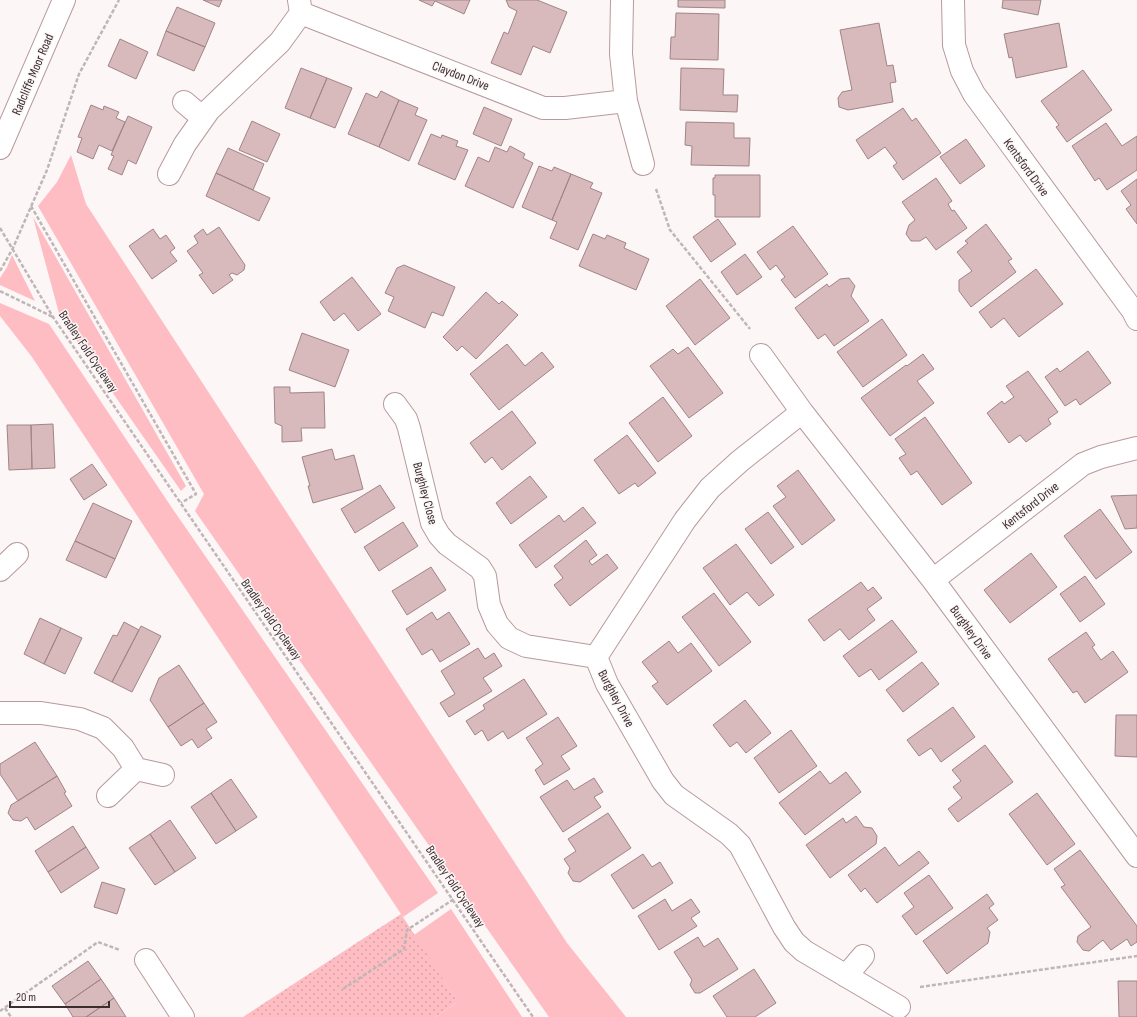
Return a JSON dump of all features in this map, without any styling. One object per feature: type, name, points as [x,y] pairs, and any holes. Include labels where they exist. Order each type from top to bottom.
[{"type":"street","name":"Radcliffe Moor Road","points":[[0,148],[64,0]]},
{"type":"street","points":[[622,0],[621,54],[626,101],[643,164]]},
{"type":"street","name":"Kentsford Drive","points":[[953,0],[952,19],[954,45],[962,71],[974,94],[1137,319]]},
{"type":"street","name":"Claydon Drive","points":[[169,174],[185,144],[209,110],[280,42],[300,6],[543,108],[565,108],[626,101]]},
{"type":"street","points":[[184,102],[203,118]]},
{"type":"street","name":"Burghley Drive","points":[[761,355],[802,412],[933,580],[1137,856]]},
{"type":"street","name":"Burghley Close","points":[[395,404],[406,419],[409,428],[432,523],[439,535],[447,544],[480,568],[485,576],[489,605],[497,624],[509,638],[526,646],[596,657]]},
{"type":"street","name":"Burghley Drive","points":[[802,412],[740,461],[710,488],[685,520],[596,657],[607,684],[663,781],[674,795],[729,834],[740,845],[784,927],[794,942],[804,951],[891,1003]]},
{"type":"street","name":"Kentsford Drive","points":[[933,580],[1083,464],[1101,457],[1137,448]]},
{"type":"street","points":[[0,570],[17,554]]},
{"type":"street","points":[[0,713],[41,713],[80,719],[103,728],[123,748],[136,769],[163,775]]},
{"type":"street","points":[[108,796],[136,769]]},
{"type":"street","points":[[846,976],[863,956]]},
{"type":"street","points":[[146,960],[183,1017]]},
{"type":"path","points":[[0,270],[13,248],[47,170],[79,74],[119,0]]},
{"type":"path","points":[[643,164],[653,178],[670,230],[759,340],[761,355]]},
{"type":"path","points":[[31,206],[196,494],[181,503]]},
{"type":"path","name":"Bradley Fold Cycleway","points":[[0,228],[53,317],[454,899],[533,1017]]},
{"type":"path","points":[[0,291],[53,317]]},
{"type":"path","points":[[343,989],[404,949],[406,930],[454,899]]},
{"type":"path","points":[[0,1011],[98,942],[146,960]]},
{"type":"path","points":[[891,1003],[900,990],[1137,956]]},
{"type":"path","points":[[5,1008],[11,1017]]},
{"type":"shaded area","points":[[71,155],[86,204],[567,943],[626,1017],[549,1017],[195,511],[204,494],[38,206],[57,182]]},
{"type":"shaded area","points":[[33,217],[186,486],[181,491],[60,317]]},
{"type":"shaded area","points":[[12,255],[35,301],[0,285],[0,278]]},
{"type":"shaded area","points":[[0,303],[49,324],[172,508],[438,893],[403,917],[32,357],[0,316]]},
{"type":"shaded area","points":[[451,909],[522,1017],[435,1017],[458,1002],[414,935]]},
{"type":"shaded area","points":[[401,914],[458,1002],[435,1017],[243,1017]]},
{"type":"building","points":[[203,0],[222,0],[219,7]]},
{"type":"building","points":[[419,0],[470,0],[464,14],[435,1],[432,6]]},
{"type":"building","points":[[506,0],[537,0],[567,12],[550,53],[533,46],[521,75],[491,63],[504,32],[508,34],[517,11],[509,7]]},
{"type":"building","points":[[678,0],[725,0],[725,8],[678,7]]},
{"type":"building","points":[[1003,0],[1041,0],[1038,15],[1002,8]]},
{"type":"building","points":[[177,7],[215,23],[205,47],[166,31]]},
{"type":"building","points":[[676,13],[719,14],[718,60],[670,59],[671,37],[675,37]]},
{"type":"building","points":[[879,23],[887,66],[893,65],[896,82],[890,83],[893,102],[848,110],[839,107],[838,98],[842,92],[852,90],[840,30]]},
{"type":"building","points":[[1059,23],[1067,67],[1016,78],[1012,57],[1009,58],[1004,34]]},
{"type":"building","points":[[166,31],[205,47],[194,71],[157,55]]},
{"type":"building","points":[[120,39],[148,52],[136,79],[108,66]]},
{"type":"building","points":[[301,68],[327,78],[310,118],[285,108]]},
{"type":"building","points":[[681,68],[724,69],[723,95],[738,95],[737,112],[680,110]]},
{"type":"building","points":[[1083,70],[1112,110],[1067,142],[1056,127],[1059,125],[1041,101]]},
{"type":"building","points":[[327,78],[352,88],[335,128],[310,118]]},
{"type":"building","points":[[381,91],[399,100],[379,147],[348,134],[366,93],[377,98]]},
{"type":"building","points":[[399,100],[418,108],[415,115],[427,120],[409,161],[379,147]]},
{"type":"building","points":[[91,105],[103,110],[104,106],[119,112],[116,118],[125,122],[112,151],[99,145],[93,159],[77,152],[82,138],[78,137]]},
{"type":"building","points":[[484,107],[512,119],[501,146],[473,134]]},
{"type":"building","points":[[903,108],[912,121],[916,118],[941,153],[903,180],[893,166],[897,163],[885,147],[868,159],[856,140]]},
{"type":"building","points":[[128,116],[152,127],[136,164],[128,160],[122,175],[108,169],[114,156],[111,155]]},
{"type":"building","points":[[252,121],[280,134],[267,162],[239,150]]},
{"type":"building","points":[[686,122],[734,123],[734,138],[750,138],[749,166],[691,165],[692,146],[685,145]]},
{"type":"building","points":[[1106,123],[1122,146],[1137,136],[1137,170],[1107,190],[1099,178],[1095,181],[1072,146]]},
{"type":"building","points":[[431,134],[441,138],[442,135],[458,141],[456,146],[468,150],[455,180],[418,164]]},
{"type":"building","points":[[966,139],[985,166],[960,184],[940,157]]},
{"type":"building","points":[[510,146],[525,154],[523,158],[533,163],[513,208],[465,186],[478,157],[489,162],[495,147],[507,152]]},
{"type":"building","points":[[228,148],[264,164],[253,190],[216,173]]},
{"type":"building","points":[[539,166],[552,171],[554,167],[571,174],[552,220],[522,207]]},
{"type":"building","points":[[216,173],[270,198],[259,221],[206,196]]},
{"type":"building","points":[[571,174],[593,183],[590,188],[602,193],[578,250],[550,238],[557,222],[552,220]]},
{"type":"building","points":[[715,175],[760,175],[760,217],[715,217],[713,178],[715,178]]},
{"type":"building","points":[[936,178],[952,201],[948,204],[952,211],[954,210],[967,228],[936,250],[926,237],[920,241],[911,241],[906,234],[909,225],[915,220],[902,202]]},
{"type":"building","points":[[1137,179],[1137,224],[1126,209],[1131,205],[1121,191]]},
{"type":"building","points":[[718,219],[736,244],[711,262],[693,237]]},
{"type":"building","points":[[986,224],[1012,259],[1008,261],[1016,272],[971,307],[959,291],[959,280],[972,271],[957,252],[968,243],[965,241]]},
{"type":"building","points":[[793,226],[828,274],[795,298],[781,280],[785,277],[776,265],[770,270],[757,252]]},
{"type":"building","points":[[219,227],[245,265],[244,270],[237,275],[232,273],[229,275],[233,280],[213,294],[199,275],[203,273],[187,251],[198,243],[194,236],[203,229],[207,235]]},
{"type":"building","points":[[153,229],[160,239],[166,235],[175,248],[170,252],[177,261],[152,279],[129,246]]},
{"type":"building","points":[[593,234],[605,239],[607,235],[626,243],[624,248],[649,259],[636,290],[579,266]]},
{"type":"building","points":[[745,254],[762,277],[737,295],[721,272]]},
{"type":"building","points":[[404,265],[455,287],[443,316],[432,312],[425,328],[388,311],[394,297],[385,293],[397,268]]},
{"type":"building","points":[[1036,269],[1063,304],[1019,337],[1004,318],[991,328],[979,312]]},
{"type":"building","points":[[352,277],[381,314],[358,331],[344,313],[334,321],[320,302]]},
{"type":"building","points":[[849,278],[855,286],[851,296],[869,321],[834,346],[825,334],[818,339],[795,308],[827,284],[829,287],[840,279]]},
{"type":"building","points":[[700,279],[730,318],[695,345],[666,306]]},
{"type":"building","points":[[486,292],[499,304],[502,301],[518,315],[476,359],[462,346],[457,351],[443,337]]},
{"type":"building","points":[[882,319],[907,355],[863,387],[837,352]]},
{"type":"building","points":[[302,333],[349,350],[335,387],[289,370]]},
{"type":"building","points":[[507,344],[525,366],[542,352],[554,367],[499,410],[470,374]]},
{"type":"building","points":[[688,347],[723,393],[689,418],[650,366],[673,349],[678,354]]},
{"type":"building","points":[[1088,351],[1111,383],[1080,405],[1076,399],[1065,406],[1045,377],[1057,368],[1060,372]]},
{"type":"building","points":[[923,354],[934,369],[917,381],[934,403],[890,436],[861,398]]},
{"type":"building","points":[[1028,371],[1058,412],[1048,419],[1051,424],[1026,442],[1020,435],[1009,443],[987,413],[1002,401],[1004,404],[1014,397],[1006,386]]},
{"type":"building","points":[[274,387],[290,387],[290,393],[324,392],[325,428],[301,428],[302,441],[282,442],[282,426],[275,423]]},
{"type":"building","points":[[663,397],[692,436],[658,462],[629,423]]},
{"type":"building","points":[[512,411],[536,443],[502,470],[492,457],[485,463],[470,443]]},
{"type":"building","points":[[925,417],[972,483],[942,505],[917,471],[911,475],[899,458],[906,454],[895,439]]},
{"type":"building","points":[[53,424],[55,468],[32,469],[31,425]]},
{"type":"building","points":[[7,425],[31,425],[32,469],[9,470]]},
{"type":"building","points":[[627,435],[656,473],[638,487],[635,483],[619,494],[594,460]]},
{"type":"building","points":[[332,449],[335,460],[354,455],[363,489],[313,503],[302,457]]},
{"type":"building","points":[[92,464],[107,485],[84,500],[70,479]]},
{"type":"building","points":[[798,470],[835,520],[802,545],[773,506],[786,497],[777,486]]},
{"type":"building","points":[[530,476],[547,497],[511,524],[496,503]]},
{"type":"building","points":[[380,485],[395,508],[355,533],[341,509]]},
{"type":"building","points":[[1137,495],[1137,528],[1125,529],[1111,496]]},
{"type":"building","points":[[93,503],[132,521],[115,559],[75,541]]},
{"type":"building","points":[[583,507],[596,523],[536,568],[519,545],[559,515],[564,522]]},
{"type":"building","points":[[1100,509],[1132,552],[1096,579],[1064,536]]},
{"type":"building","points":[[768,512],[794,547],[771,564],[745,529]]},
{"type":"building","points":[[403,522],[418,546],[379,571],[364,547]]},
{"type":"building","points":[[586,540],[597,555],[589,561],[592,565],[607,554],[618,568],[570,606],[554,585],[563,578],[554,566]]},
{"type":"building","points":[[75,541],[115,559],[106,578],[66,560]]},
{"type":"building","points":[[736,544],[774,595],[759,606],[747,592],[730,605],[703,568]]},
{"type":"building","points":[[1031,553],[1057,587],[1010,623],[984,590]]},
{"type":"building","points":[[431,567],[446,590],[407,615],[392,591]]},
{"type":"building","points":[[1085,576],[1105,604],[1080,622],[1060,594]]},
{"type":"building","points":[[861,582],[868,591],[873,587],[882,598],[867,609],[875,620],[849,640],[840,629],[824,641],[808,620]]},
{"type":"building","points":[[714,593],[751,642],[719,666],[682,617]]},
{"type":"building","points":[[432,612],[437,620],[449,612],[470,644],[440,662],[432,649],[422,655],[406,629]]},
{"type":"building","points":[[40,618],[61,628],[44,664],[24,654]]},
{"type":"building","points":[[892,620],[917,652],[879,680],[871,669],[859,677],[843,656]]},
{"type":"building","points":[[124,622],[139,630],[112,682],[94,673],[113,635],[117,636]]},
{"type":"building","points":[[141,626],[161,636],[132,692],[112,682]]},
{"type":"building","points":[[61,628],[82,638],[65,674],[44,664]]},
{"type":"building","points":[[1086,632],[1095,645],[1092,647],[1101,660],[1113,651],[1128,672],[1085,703],[1077,691],[1073,693],[1048,659]]},
{"type":"building","points":[[669,641],[678,653],[691,643],[712,671],[667,705],[652,686],[658,682],[642,662]]},
{"type":"building","points":[[478,648],[485,659],[494,653],[502,666],[483,678],[492,691],[449,717],[440,703],[455,694],[441,671]]},
{"type":"building","points":[[922,662],[939,684],[903,712],[886,690]]},
{"type":"building","points":[[179,665],[204,703],[168,727],[150,700],[159,678]]},
{"type":"building","points":[[524,679],[547,714],[508,739],[503,731],[488,741],[482,730],[475,735],[466,721],[485,709],[483,705]]},
{"type":"building","points":[[745,700],[771,733],[746,753],[737,742],[730,747],[713,725]]},
{"type":"building","points":[[204,703],[217,722],[206,729],[212,738],[198,748],[192,739],[181,746],[168,727]]},
{"type":"building","points":[[953,707],[975,737],[941,762],[931,748],[919,756],[907,740]]},
{"type":"building","points":[[1116,715],[1137,715],[1137,757],[1115,756]]},
{"type":"building","points":[[558,717],[577,746],[561,756],[570,769],[544,785],[535,770],[543,764],[526,738]]},
{"type":"building","points":[[791,730],[817,766],[779,793],[754,758]]},
{"type":"building","points":[[35,742],[57,776],[18,801],[0,774],[0,764]]},
{"type":"building","points":[[985,745],[1013,782],[958,822],[948,809],[962,798],[953,787],[961,781],[952,770]]},
{"type":"building","points":[[820,771],[830,784],[846,772],[861,792],[805,835],[779,803]]},
{"type":"building","points":[[57,776],[66,792],[64,793],[72,806],[35,830],[27,817],[21,821],[13,820],[8,813],[11,805]]},
{"type":"building","points":[[594,778],[603,792],[594,797],[601,807],[563,832],[540,797],[567,780],[574,790]]},
{"type":"building","points":[[231,779],[257,817],[236,831],[211,793]]},
{"type":"building","points":[[211,793],[236,831],[216,844],[191,807]]},
{"type":"building","points":[[1037,793],[1075,844],[1047,865],[1009,814]]},
{"type":"building","points":[[608,813],[631,848],[580,882],[573,881],[568,873],[570,868],[564,859],[576,851],[568,839]]},
{"type":"building","points":[[856,816],[864,827],[872,828],[877,836],[876,844],[830,878],[806,845],[843,818],[846,823]]},
{"type":"building","points":[[170,820],[196,858],[175,872],[150,834]]},
{"type":"building","points":[[73,826],[86,847],[48,872],[35,851]]},
{"type":"building","points":[[150,834],[175,872],[155,885],[129,848]]},
{"type":"building","points":[[86,847],[99,868],[61,893],[48,872]]},
{"type":"building","points":[[885,847],[899,866],[919,851],[929,863],[877,903],[865,888],[861,892],[848,875]]},
{"type":"building","points":[[1080,850],[1137,926],[1137,942],[1131,946],[1127,939],[1111,950],[1103,940],[1089,951],[1083,950],[1077,942],[1078,936],[1091,927],[1061,887],[1065,885],[1054,869]]},
{"type":"building","points":[[643,854],[652,867],[660,862],[673,883],[633,909],[611,875]]},
{"type":"building","points":[[929,875],[953,908],[916,935],[902,916],[914,907],[904,893]]},
{"type":"building","points":[[102,882],[125,889],[117,914],[94,907]]},
{"type":"building","points":[[987,894],[994,904],[989,908],[998,920],[987,928],[990,932],[988,943],[947,974],[923,941]]},
{"type":"building","points":[[665,899],[672,911],[691,899],[700,912],[691,918],[697,926],[659,950],[638,916]]},
{"type":"building","points":[[698,937],[704,947],[718,938],[738,969],[700,993],[695,993],[690,985],[692,980],[674,952]]},
{"type":"building","points":[[88,961],[101,979],[65,1004],[52,986]]},
{"type":"building","points":[[754,969],[776,1003],[755,1017],[727,1017],[713,996]]},
{"type":"building","points":[[101,979],[114,998],[86,1017],[73,1017],[65,1004]]},
{"type":"building","points":[[1118,981],[1137,981],[1137,1017],[1119,1017]]},
{"type":"building","points":[[114,998],[126,1017],[86,1017]]}]
